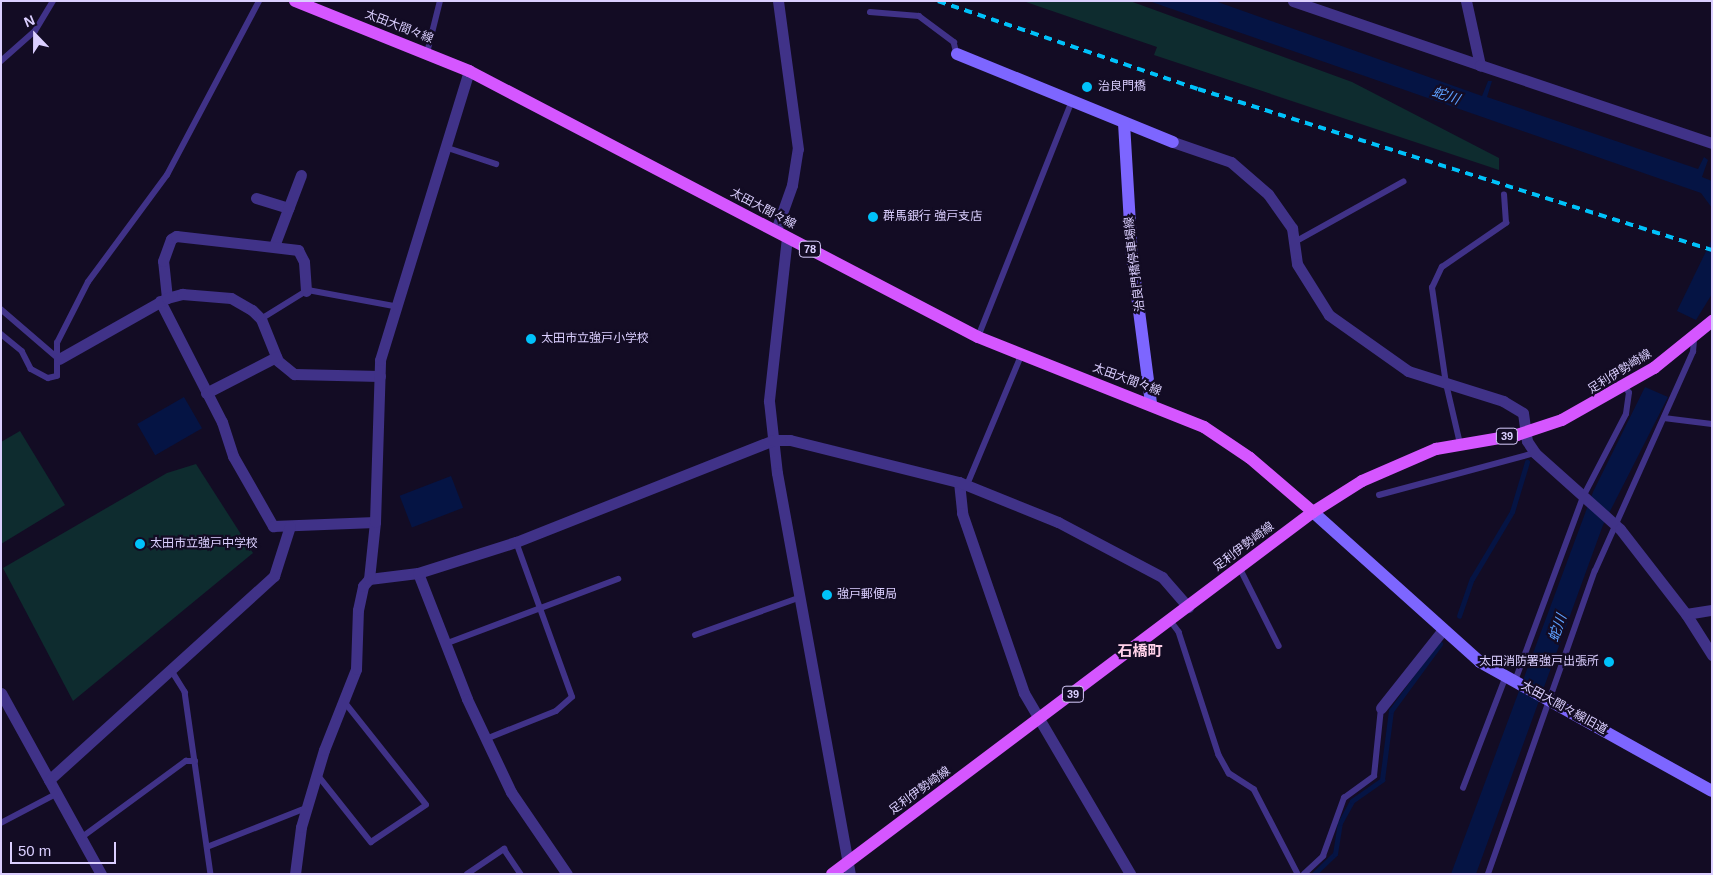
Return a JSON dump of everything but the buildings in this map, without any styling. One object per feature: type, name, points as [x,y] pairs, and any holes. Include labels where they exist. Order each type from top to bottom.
[{"type":"main road","name":"太田大間々線","points":[[295,1],[469,71],[978,337],[1021,356],[1151,403],[1225,440],[1313,512]]},
{"type":"main road","name":"足利伊勢崎線","points":[[832,874],[1040,720],[1313,512],[1388,468],[1460,444],[1525,432],[1562,420],[1624,387],[1694,340],[1712,321]]},
{"type":"street","points":[[776,230],[792,185],[798,149],[778,1]]},
{"type":"street","points":[[1294,1],[1712,143]]},
{"type":"street","points":[[1466,1],[1480,65]]},
{"type":"street","points":[[957,54],[1071,103],[1231,162],[1251,178],[1287,222],[1295,242],[1297,264],[1329,315],[1408,371],[1518,408],[1523,413],[1525,432],[1535,454],[1612,522],[1686,614],[1712,656]]},
{"type":"street","points":[[295,874],[306,808],[316,774],[345,703],[356,669],[361,593],[369,579],[375,522],[380,376],[394,306],[443,146],[469,71]]},
{"type":"street","name":"治良門橋停車場線","points":[[1124,123],[1132,257],[1151,403]]},
{"type":"street","points":[[274,246],[301,175]]},
{"type":"street","points":[[256,198],[288,208]]},
{"type":"street","points":[[306,292],[304,262],[298,250],[176,236],[171,239],[164,261],[164,299],[206,393],[264,514],[273,526],[375,522]]},
{"type":"street","points":[[787,237],[772,349],[773,440],[850,874]]},
{"type":"street","points":[[58,359],[164,299],[182,294],[231,298],[261,320],[276,357],[294,374],[380,376]]},
{"type":"street","points":[[206,393],[276,357]]},
{"type":"street","points":[[369,579],[418,573],[516,542],[773,440],[808,442],[963,484],[1058,522],[1146,567],[1188,607]]},
{"type":"street","points":[[963,484],[962,513],[1024,693],[1130,874]]},
{"type":"street","name":"太田大間々線旧道","points":[[1313,512],[1442,631],[1513,680],[1712,791]]},
{"type":"street","points":[[49,780],[274,576],[290,526]]},
{"type":"street","points":[[418,573],[445,644],[486,739],[530,824],[567,874]]},
{"type":"street","points":[[1686,614],[1712,610]]},
{"type":"street","points":[[1381,708],[1442,631]]},
{"type":"street","points":[[1,693],[101,874]]},
{"type":"street","points":[[849,860],[857,874]]},
{"type":"lane","points":[[1,61],[35,31],[53,1]]},
{"type":"lane","points":[[1,334],[22,351],[31,368],[45,377],[57,376],[57,343],[88,282],[167,174],[259,1]]},
{"type":"lane","points":[[427,53],[440,1]]},
{"type":"lane","points":[[870,12],[920,16],[954,42],[957,54]]},
{"type":"lane","points":[[978,337],[1071,103]]},
{"type":"lane","points":[[443,146],[496,164]]},
{"type":"lane","points":[[1295,242],[1403,182]]},
{"type":"lane","points":[[1460,444],[1446,384],[1432,288],[1442,267],[1506,223],[1504,195]]},
{"type":"lane","points":[[261,320],[306,292],[394,306]]},
{"type":"lane","points":[[1,310],[58,359]]},
{"type":"lane","points":[[1488,874],[1548,699],[1612,522],[1664,418],[1693,352],[1694,340]]},
{"type":"lane","points":[[963,484],[1021,356]]},
{"type":"lane","points":[[1464,788],[1513,680],[1585,499],[1626,414],[1629,393],[1624,387]]},
{"type":"lane","points":[[1664,418],[1712,424]]},
{"type":"lane","points":[[1379,495],[1535,454]]},
{"type":"lane","points":[[486,739],[556,711],[572,697],[516,542]]},
{"type":"lane","points":[[1240,568],[1279,646]]},
{"type":"lane","points":[[445,644],[618,579]]},
{"type":"lane","points":[[695,635],[801,597]]},
{"type":"lane","points":[[1170,620],[1180,632],[1219,755],[1229,773],[1254,789],[1298,874]]},
{"type":"lane","points":[[172,670],[185,692],[211,874]]},
{"type":"lane","points":[[316,774],[371,842],[426,805],[345,703]]},
{"type":"lane","points":[[1304,874],[1324,856],[1344,798],[1374,776],[1381,708]]},
{"type":"lane","points":[[81,838],[186,761],[195,761]]},
{"type":"lane","points":[[1,823],[56,794]]},
{"type":"lane","points":[[207,847],[306,808]]},
{"type":"lane","points":[[467,874],[504,849],[521,874]]},
{"type":"green space","points":[[1023,1],[1130,1],[1352,82],[1499,158],[1499,170],[1154,55],[1157,47]]},
{"type":"green space","points":[[20,431],[65,505],[1,544],[1,442]]},
{"type":"green space","points":[[196,464],[253,553],[73,701],[3,568],[167,473]]},
{"type":"water","name":"蛇川","points":[[1149,1],[1215,1],[1482,96],[1488,81],[1492,81],[1487,97],[1698,169],[1704,157],[1708,160],[1702,177],[1712,181],[1712,208],[1701,193]]},
{"type":"water","points":[[1712,239],[1712,294],[1696,320],[1677,311]]},
{"type":"water","name":"蛇川","points":[[1645,387],[1668,397],[1603,525],[1476,874],[1451,874],[1593,492]]},
{"type":"water","points":[[184,397],[202,428],[155,455],[137,424]]},
{"type":"water","points":[[451,476],[463,508],[412,527],[400,496]]},
{"type":"waterway","points":[[1459,616],[1472,579],[1512,512],[1527,462]]},
{"type":"waterway","points":[[1314,874],[1335,854],[1340,823],[1352,801],[1382,780],[1391,711],[1440,644]]},
{"type":"railway","points":[[938,1],[1198,89],[1712,250]]},
{"type":"place","name":"治良門橋","points":[[1087,87]]},
{"type":"place","name":"群馬銀行 強戸支店","points":[[873,217]]},
{"type":"place","name":"太田市立強戸小学校","points":[[531,339]]},
{"type":"place","name":"太田市立強戸中学校","points":[[140,544]]},
{"type":"place","name":"強戸郵便局","points":[[827,595]]},
{"type":"place","name":"太田消防署強戸出張所","points":[[1609,662]]},
{"type":"district","name":"石橋町","points":[[1140,651]]}]
